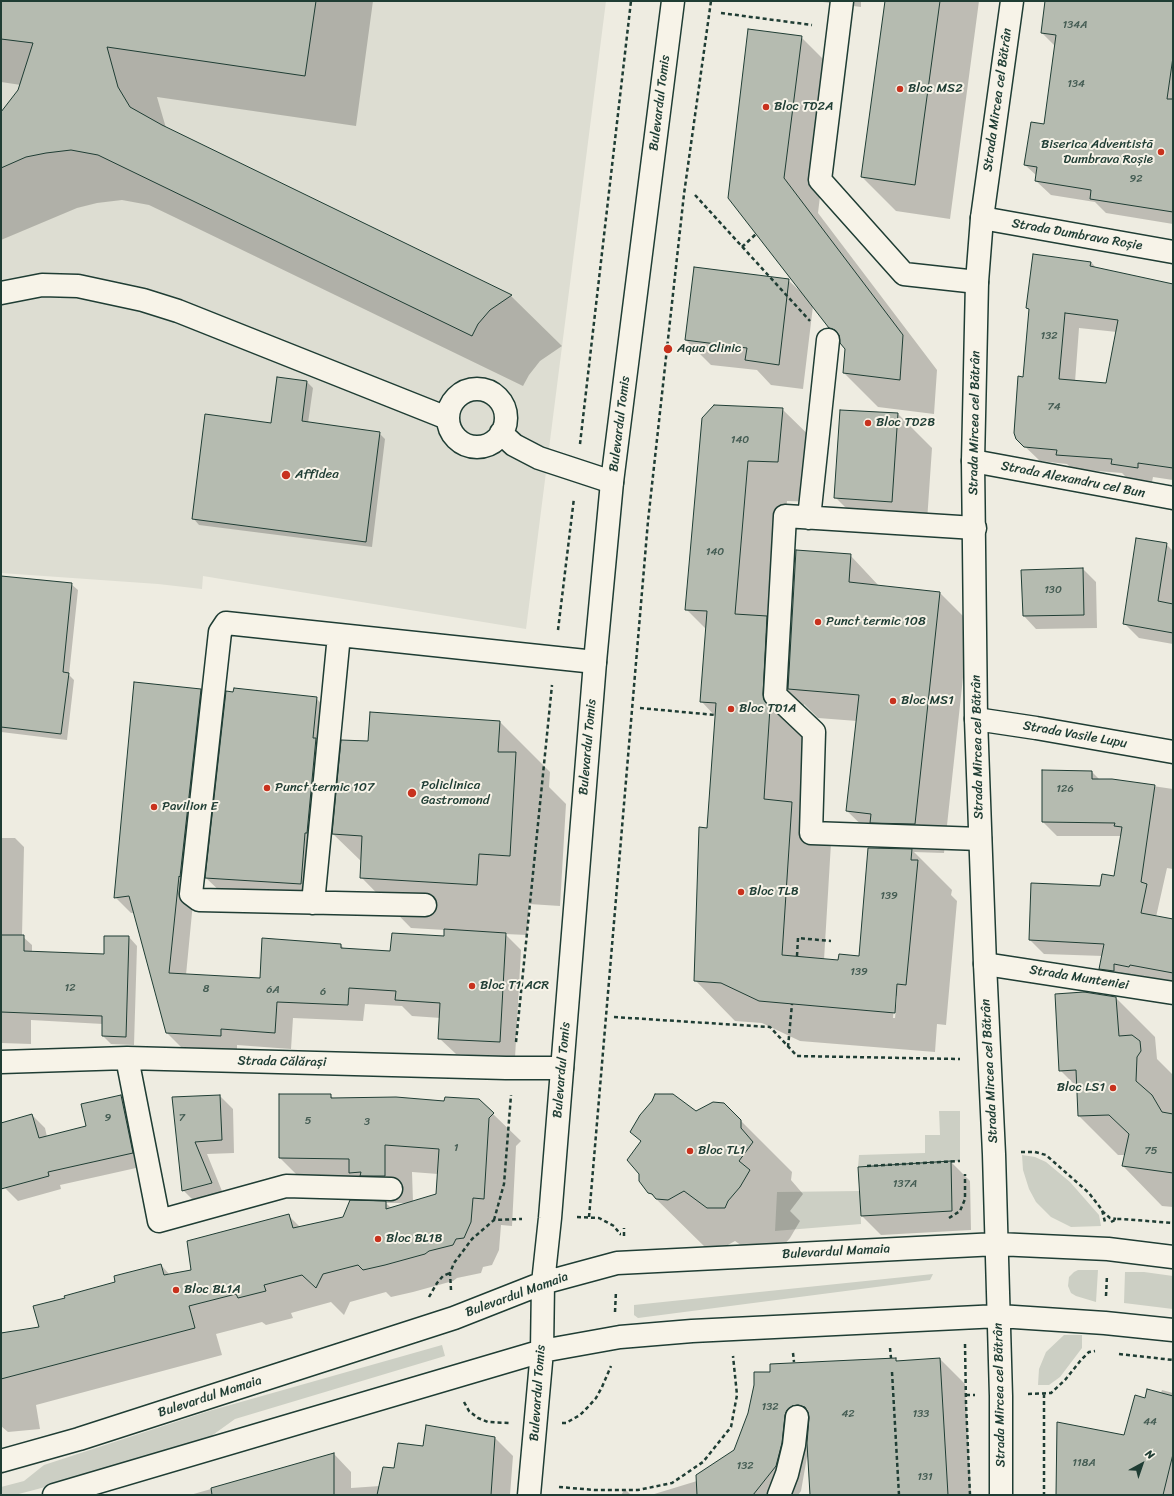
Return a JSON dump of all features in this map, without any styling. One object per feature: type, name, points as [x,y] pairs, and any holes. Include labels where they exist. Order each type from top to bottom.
[{"type":"main road","name":"Bulevardul Tomis","points":[[529,1495],[542,1350],[543,1283],[550,1218],[595,662],[612,482],[673,1]]},
{"type":"main road","points":[[842,1],[820,180],[904,274],[978,282]]},
{"type":"main road","name":"Strada Mircea cel Bătrân","points":[[1001,1495],[1002,1396],[976,719],[975,528],[973,461],[978,282],[982,218],[1012,1]]},
{"type":"main road","name":"Strada Dumbrava Roșie","points":[[982,218],[1173,252]]},
{"type":"main road","points":[[1,293],[42,285],[71,286],[143,300],[178,311],[447,418]]},
{"type":"main road","points":[[808,518],[828,340]]},
{"type":"main road","points":[[468,390],[486,390],[495,395],[504,409],[506,417],[505,425],[501,434],[487,445],[469,445],[460,442],[449,427],[447,418],[453,400],[468,390]]},
{"type":"main road","points":[[501,434],[514,446],[532,455],[612,482]]},
{"type":"main road","name":"Strada Alexandru cel Bun","points":[[973,461],[1173,498]]},
{"type":"main road","points":[[975,528],[785,516],[775,695],[814,732],[811,833],[980,839]]},
{"type":"main road","points":[[425,905],[199,900],[191,894],[220,632],[226,623],[595,662]]},
{"type":"main road","points":[[314,903],[339,635]]},
{"type":"main road","name":"Strada Vasile Lupu","points":[[976,719],[1173,752]]},
{"type":"main road","name":"Strada Munteniei","points":[[985,964],[1173,993]]},
{"type":"main road","points":[[127,1058],[159,1221],[286,1186],[390,1189]]},
{"type":"main road","name":"Strada Călărași","points":[[1,1062],[127,1058],[562,1068]]},
{"type":"main road","name":"Bulevardul Mamaia","points":[[1,1461],[79,1439],[454,1318],[543,1283],[617,1263],[997,1244],[1108,1249],[1173,1257]]},
{"type":"main road","points":[[54,1495],[542,1350],[614,1338],[692,1331],[999,1316],[1105,1323],[1173,1330]]},
{"type":"main road","points":[[779,1495],[787,1474],[794,1445],[797,1417]]},
{"type":"path","points":[[450,1279],[450,1273],[459,1254],[472,1239],[494,1220],[504,1184],[513,1068],[554,658],[631,1]]},
{"type":"path","points":[[589,1217],[648,521],[684,194],[711,1]]},
{"type":"path","points":[[721,13],[839,29]]},
{"type":"path","points":[[695,195],[828,340]]},
{"type":"path","points":[[742,247],[756,234]]},
{"type":"path","points":[[640,708],[715,715]]},
{"type":"path","points":[[797,956],[798,938],[831,941]]},
{"type":"path","points":[[788,1047],[792,1004]]},
{"type":"path","points":[[614,1017],[770,1027],[797,1056],[960,1060]]},
{"type":"path","points":[[1022,1152],[1035,1152],[1046,1155],[1089,1193],[1110,1218],[1173,1223]]},
{"type":"path","points":[[867,1166],[960,1161]]},
{"type":"path","points":[[947,1219],[953,1217],[960,1211],[965,1199],[965,1170]]},
{"type":"path","points":[[1102,1210],[1107,1226],[1117,1219]]},
{"type":"path","points":[[584,1217],[599,1218],[609,1222],[620,1234],[632,1234]]},
{"type":"path","points":[[494,1220],[510,1219]]},
{"type":"path","points":[[1105,1323],[1108,1249]]},
{"type":"path","points":[[614,1338],[617,1263]]},
{"type":"path","points":[[559,1488],[638,1490],[672,1483],[703,1462],[731,1427],[737,1395],[733,1351]]},
{"type":"path","points":[[1038,1394],[1052,1393],[1089,1352],[1096,1351]]},
{"type":"path","points":[[1119,1354],[1173,1360]]},
{"type":"path","points":[[559,1423],[566,1423],[580,1415],[596,1398],[610,1372],[611,1364]]},
{"type":"path","points":[[892,1372],[899,1495]]},
{"type":"path","points":[[1044,1394],[1044,1495]]},
{"type":"path","points":[[462,1395],[469,1411],[478,1418],[488,1422],[504,1423]]},
{"type":"path","points":[[970,1495],[966,1395],[972,1395]]},
{"type":"shaded area","points":[[1,1],[606,1],[526,629],[203,576],[202,589],[158,584],[1,573]]},
{"type":"shaded area","points":[[939,1111],[960,1111],[960,1161],[858,1167],[859,1155],[925,1153],[925,1135],[940,1135]]},
{"type":"shaded area","points":[[1022,1155],[1035,1157],[1046,1162],[1070,1182],[1099,1215],[1101,1226],[1071,1227],[1051,1217],[1036,1202],[1029,1189],[1023,1170]]},
{"type":"shaded area","points":[[860,1191],[861,1224],[775,1231],[777,1192]]},
{"type":"shaded area","points":[[1078,1270],[1098,1270],[1096,1302],[1071,1293],[1068,1286],[1069,1277]]},
{"type":"shaded area","points":[[1125,1272],[1144,1272],[1173,1276],[1173,1309],[1124,1303]]},
{"type":"shaded area","points":[[933,1274],[930,1280],[638,1318],[634,1315],[634,1305]]},
{"type":"shaded area","points":[[1064,1335],[1082,1335],[1082,1348],[1060,1377],[1049,1385],[1038,1385],[1039,1369],[1046,1352]]},
{"type":"shaded area","points":[[442,1345],[445,1356],[235,1419],[196,1447],[15,1495],[1,1495],[1,1487],[24,1481],[44,1465],[209,1411]]},
{"type":"building","points":[[1,1],[316,1],[305,76],[107,47],[118,87],[130,107],[162,125],[512,295],[490,310],[478,324],[472,336],[98,155],[71,150],[46,153],[26,157],[1,168],[1,112],[18,90],[33,43],[1,39]]},
{"type":"building","name":"Bloc MS2","points":[[885,1],[940,1],[915,185],[861,177]]},
{"type":"building","points":[[1045,1],[1173,1],[1173,57],[1167,99],[1173,99],[1173,212],[1090,199],[1091,190],[1035,181],[1037,167],[1024,165],[1031,122],[1044,124],[1056,35],[1041,33]]},
{"type":"building","name":"Bloc TD2A","points":[[748,29],[802,36],[784,178],[903,335],[900,380],[843,373],[845,349],[840,343],[839,335],[835,330],[829,328],[728,198]]},
{"type":"building","points":[[1033,254],[1091,262],[1090,266],[1173,284],[1173,468],[1138,463],[1138,468],[1111,464],[1112,459],[1056,455],[1057,450],[1024,447],[1016,439],[1014,433],[1018,376],[1023,377],[1029,309],[1026,308]],"holes":[[[1065,313],[1118,320],[1106,383],[1059,379]]]},
{"type":"building","points":[[694,267],[789,279],[779,365],[745,360],[747,348],[685,340]]},
{"type":"building","name":"Affidea","points":[[277,377],[307,381],[302,421],[380,432],[366,542],[192,519],[205,414],[271,423]]},
{"type":"building","points":[[714,405],[783,408],[778,462],[748,461],[735,614],[767,616],[763,694],[764,700],[770,708],[764,799],[792,802],[782,955],[838,960],[839,954],[859,956],[868,848],[912,849],[911,860],[918,860],[906,985],[897,984],[895,1013],[759,1001],[721,983],[694,981],[699,827],[707,828],[716,703],[700,702],[707,611],[685,610],[702,418]]},
{"type":"building","points":[[840,410],[898,413],[892,502],[834,498]]},
{"type":"building","points":[[1136,538],[1167,543],[1158,601],[1173,604],[1173,633],[1123,624]]},
{"type":"building","name":"Bloc MS1","points":[[796,550],[851,554],[849,582],[940,592],[915,824],[870,823],[871,814],[846,811],[859,695],[788,689]]},
{"type":"building","points":[[1083,568],[1084,615],[1023,616],[1021,570]]},
{"type":"building","points":[[1,576],[72,583],[63,672],[69,673],[61,734],[1,727]]},
{"type":"building","points":[[134,682],[201,689],[169,973],[260,978],[262,938],[341,944],[341,948],[390,951],[392,933],[444,936],[444,929],[506,933],[500,1042],[438,1039],[440,1003],[395,1000],[396,991],[349,988],[348,1005],[277,1002],[275,1033],[221,1029],[221,1036],[166,1033],[129,896],[114,898]]},
{"type":"building","name":"Punct termic 107","points":[[234,688],[317,697],[313,738],[316,738],[307,833],[305,833],[301,884],[205,878],[226,691],[233,692]]},
{"type":"building","points":[[370,712],[500,721],[498,752],[516,752],[510,856],[479,854],[477,885],[360,878],[362,836],[332,834],[341,740],[368,741]]},
{"type":"building","points":[[1042,770],[1092,771],[1092,779],[1112,779],[1155,785],[1141,882],[1147,884],[1141,913],[1173,919],[1173,973],[1130,965],[1129,967],[1114,964],[1114,971],[1099,969],[1104,944],[1029,940],[1031,883],[1100,886],[1102,874],[1114,876],[1122,827],[1114,826],[1115,823],[1042,822]]},
{"type":"building","points":[[1,935],[24,935],[24,951],[104,954],[104,936],[129,936],[126,1037],[102,1036],[102,1016],[1,1012]]},
{"type":"building","name":"Bloc LS1","points":[[1084,992],[1116,997],[1119,1036],[1132,1035],[1140,1041],[1141,1051],[1137,1057],[1136,1081],[1152,1095],[1162,1112],[1173,1114],[1173,1173],[1122,1166],[1129,1134],[1109,1115],[1078,1116],[1076,1070],[1059,1071],[1055,994]]},
{"type":"building","points":[[279,1094],[331,1094],[331,1098],[396,1097],[444,1101],[445,1097],[479,1099],[494,1113],[489,1118],[484,1199],[473,1198],[471,1222],[464,1238],[456,1239],[453,1245],[385,1265],[363,1270],[358,1265],[323,1274],[316,1288],[302,1275],[264,1285],[266,1291],[238,1298],[236,1294],[189,1306],[195,1328],[1,1379],[1,1333],[39,1327],[33,1306],[65,1298],[64,1296],[115,1282],[114,1276],[161,1264],[164,1275],[191,1270],[187,1241],[289,1214],[293,1228],[343,1217],[350,1200],[386,1201],[386,1209],[436,1194],[439,1149],[385,1145],[385,1176],[360,1176],[361,1172],[349,1173],[349,1159],[279,1158]]},
{"type":"building","name":"Bloc TL1","points":[[655,1094],[673,1094],[696,1111],[713,1102],[724,1103],[741,1120],[741,1128],[753,1142],[739,1161],[750,1170],[740,1187],[728,1201],[725,1208],[707,1208],[684,1191],[668,1200],[656,1199],[652,1194],[648,1193],[639,1181],[639,1174],[627,1160],[641,1141],[630,1132],[640,1115],[652,1101]]},
{"type":"building","points":[[121,1095],[133,1153],[48,1172],[49,1176],[1,1189],[1,1123],[32,1114],[39,1138],[86,1126],[81,1104]]},
{"type":"building","points":[[220,1095],[222,1140],[195,1142],[212,1183],[182,1191],[172,1097]]},
{"type":"building","points":[[951,1161],[952,1211],[861,1216],[858,1167]]},
{"type":"building","points":[[896,1358],[896,1361],[940,1358],[948,1495],[810,1495],[807,1443],[809,1418],[805,1407],[798,1405],[792,1406],[787,1410],[785,1415],[782,1443],[776,1466],[753,1495],[697,1495],[696,1475],[734,1450],[748,1413],[754,1385],[754,1372],[770,1372],[770,1364]]},
{"type":"building","points":[[1147,1389],[1173,1396],[1173,1454],[1163,1495],[1056,1495],[1057,1422],[1124,1435],[1135,1395],[1145,1398]]},
{"type":"building","points":[[426,1425],[495,1437],[491,1495],[377,1495],[383,1467],[394,1468],[398,1443],[423,1446]]},
{"type":"building","points":[[334,1453],[334,1495],[212,1495],[211,1488]]},
{"type":"place","name":"Bloc MS2","points":[[900,89]]},
{"type":"place","name":"Bloc TD2A","points":[[766,107]]},
{"type":"place","name":"Biserica Adventistă Dumbrava Roșie","points":[[1161,152]]},
{"type":"place","name":"Aqua Clinic","points":[[668,349]]},
{"type":"place","name":"Bloc TD2B","points":[[868,423]]},
{"type":"place","name":"Affidea","points":[[286,475]]},
{"type":"place","name":"Punct termic 108","points":[[818,622]]},
{"type":"place","name":"Bloc MS1","points":[[893,701]]},
{"type":"place","name":"Bloc TD1A","points":[[731,709]]},
{"type":"place","name":"Punct termic 107","points":[[267,788]]},
{"type":"place","name":"Policlinica Gastromond","points":[[412,793]]},
{"type":"place","name":"Pavilion E","points":[[154,807]]},
{"type":"place","name":"Bloc TLB","points":[[741,892]]},
{"type":"place","name":"Bloc T1 ACR","points":[[472,986]]},
{"type":"place","name":"Bloc LS1","points":[[1113,1088]]},
{"type":"place","name":"Bloc TL1","points":[[690,1151]]},
{"type":"place","name":"Bloc BL1B","points":[[378,1239]]},
{"type":"place","name":"Bloc BL1A","points":[[176,1290]]}]
